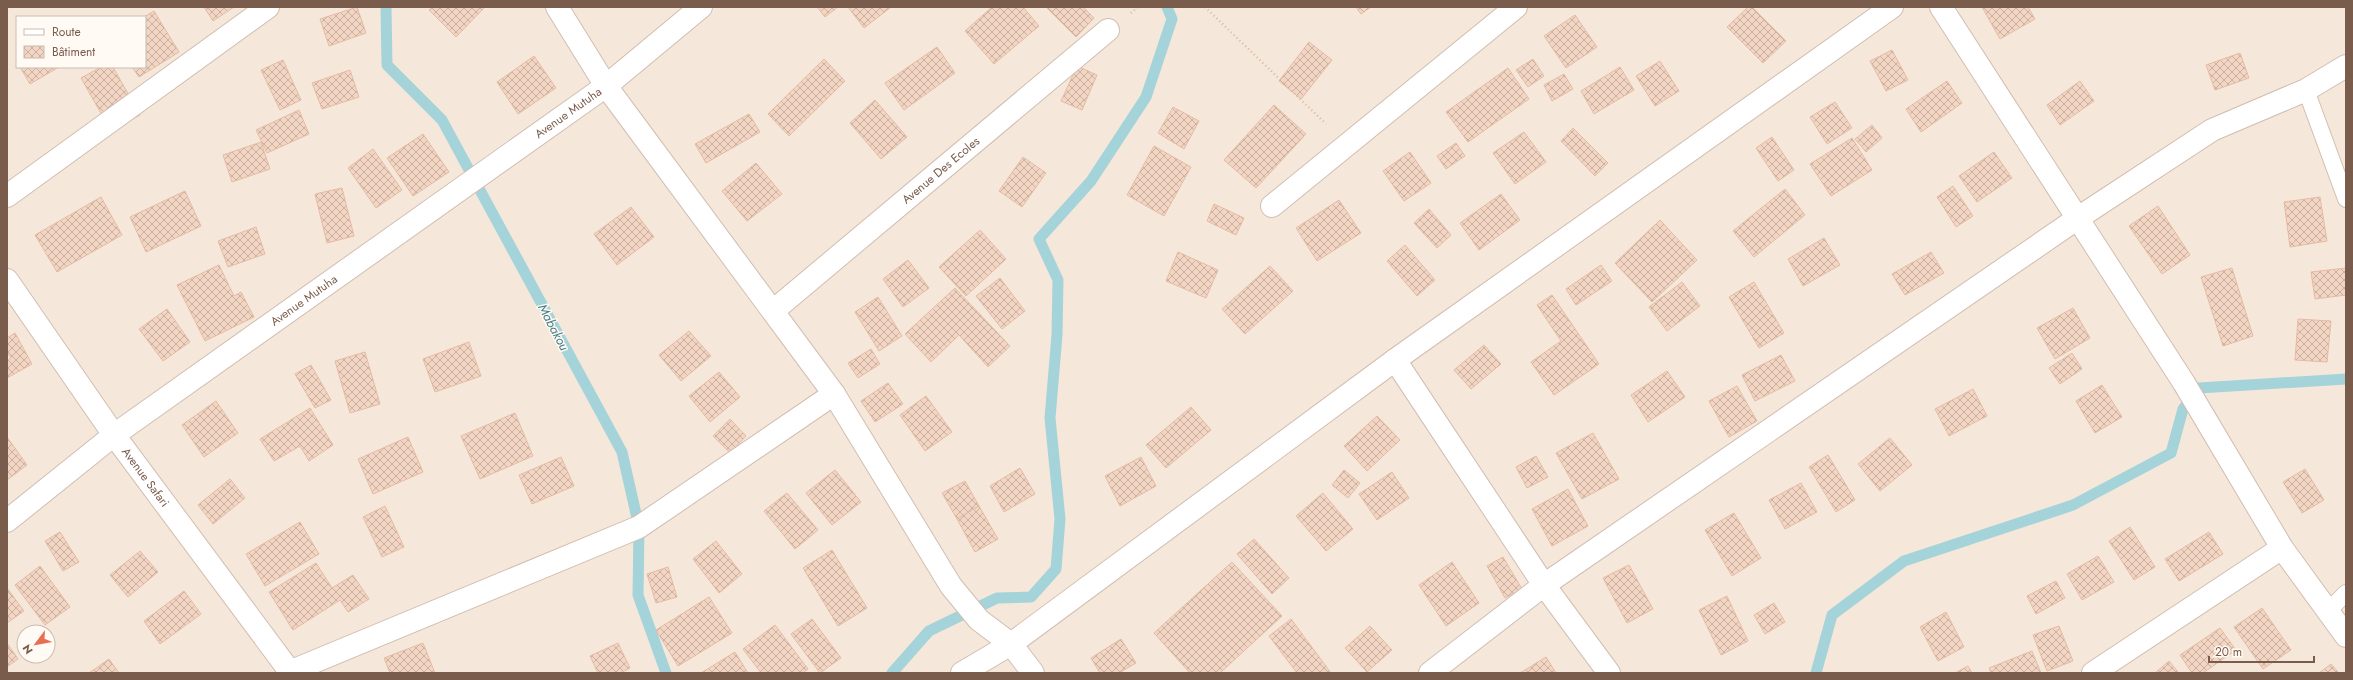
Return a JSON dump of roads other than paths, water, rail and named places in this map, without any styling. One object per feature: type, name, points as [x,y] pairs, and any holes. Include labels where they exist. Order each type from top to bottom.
[{"type":"street","points":[[7,196],[268,7]]},
{"type":"street","points":[[557,7],[606,86],[834,394],[951,586],[979,620],[1011,644],[1033,673]]},
{"type":"street","name":"Avenue Mutuha","points":[[7,521],[114,435],[606,86],[701,7]]},
{"type":"street","points":[[1272,206],[1346,144],[1516,7]]},
{"type":"street","points":[[962,673],[1011,644],[1395,360],[1892,7]]},
{"type":"street","points":[[1941,7],[2184,383],[2282,548],[2346,636]]},
{"type":"street","name":"Avenue Des Ecoles","points":[[773,311],[1108,30]]},
{"type":"street","points":[[1430,673],[1544,585],[2078,218],[2212,130],[2306,90],[2346,66]]},
{"type":"street","name":"Avenue Safari","points":[[7,280],[114,435],[289,672]]},
{"type":"street","points":[[1395,360],[1544,585],[1609,673]]},
{"type":"street","points":[[289,672],[639,527],[834,394]]},
{"type":"street","points":[[2093,673],[2282,548]]},
{"type":"lane","points":[[2306,90],[2346,199]]},
{"type":"lane","points":[[2328,611],[2346,593]]},
{"type":"waterway","name":"Mabakou","points":[[386,7],[387,65],[442,120],[622,452],[639,527],[638,595],[666,673]]},
{"type":"waterway","points":[[892,673],[929,631],[997,598],[1031,597],[1056,569],[1060,519],[1050,418],[1057,335],[1058,280],[1039,239],[1091,181],[1146,97],[1172,19],[1167,7]]},
{"type":"waterway","points":[[1816,673],[1832,615],[1904,561],[2073,505],[2171,453],[2183,409],[2199,388],[2346,379]]}]
